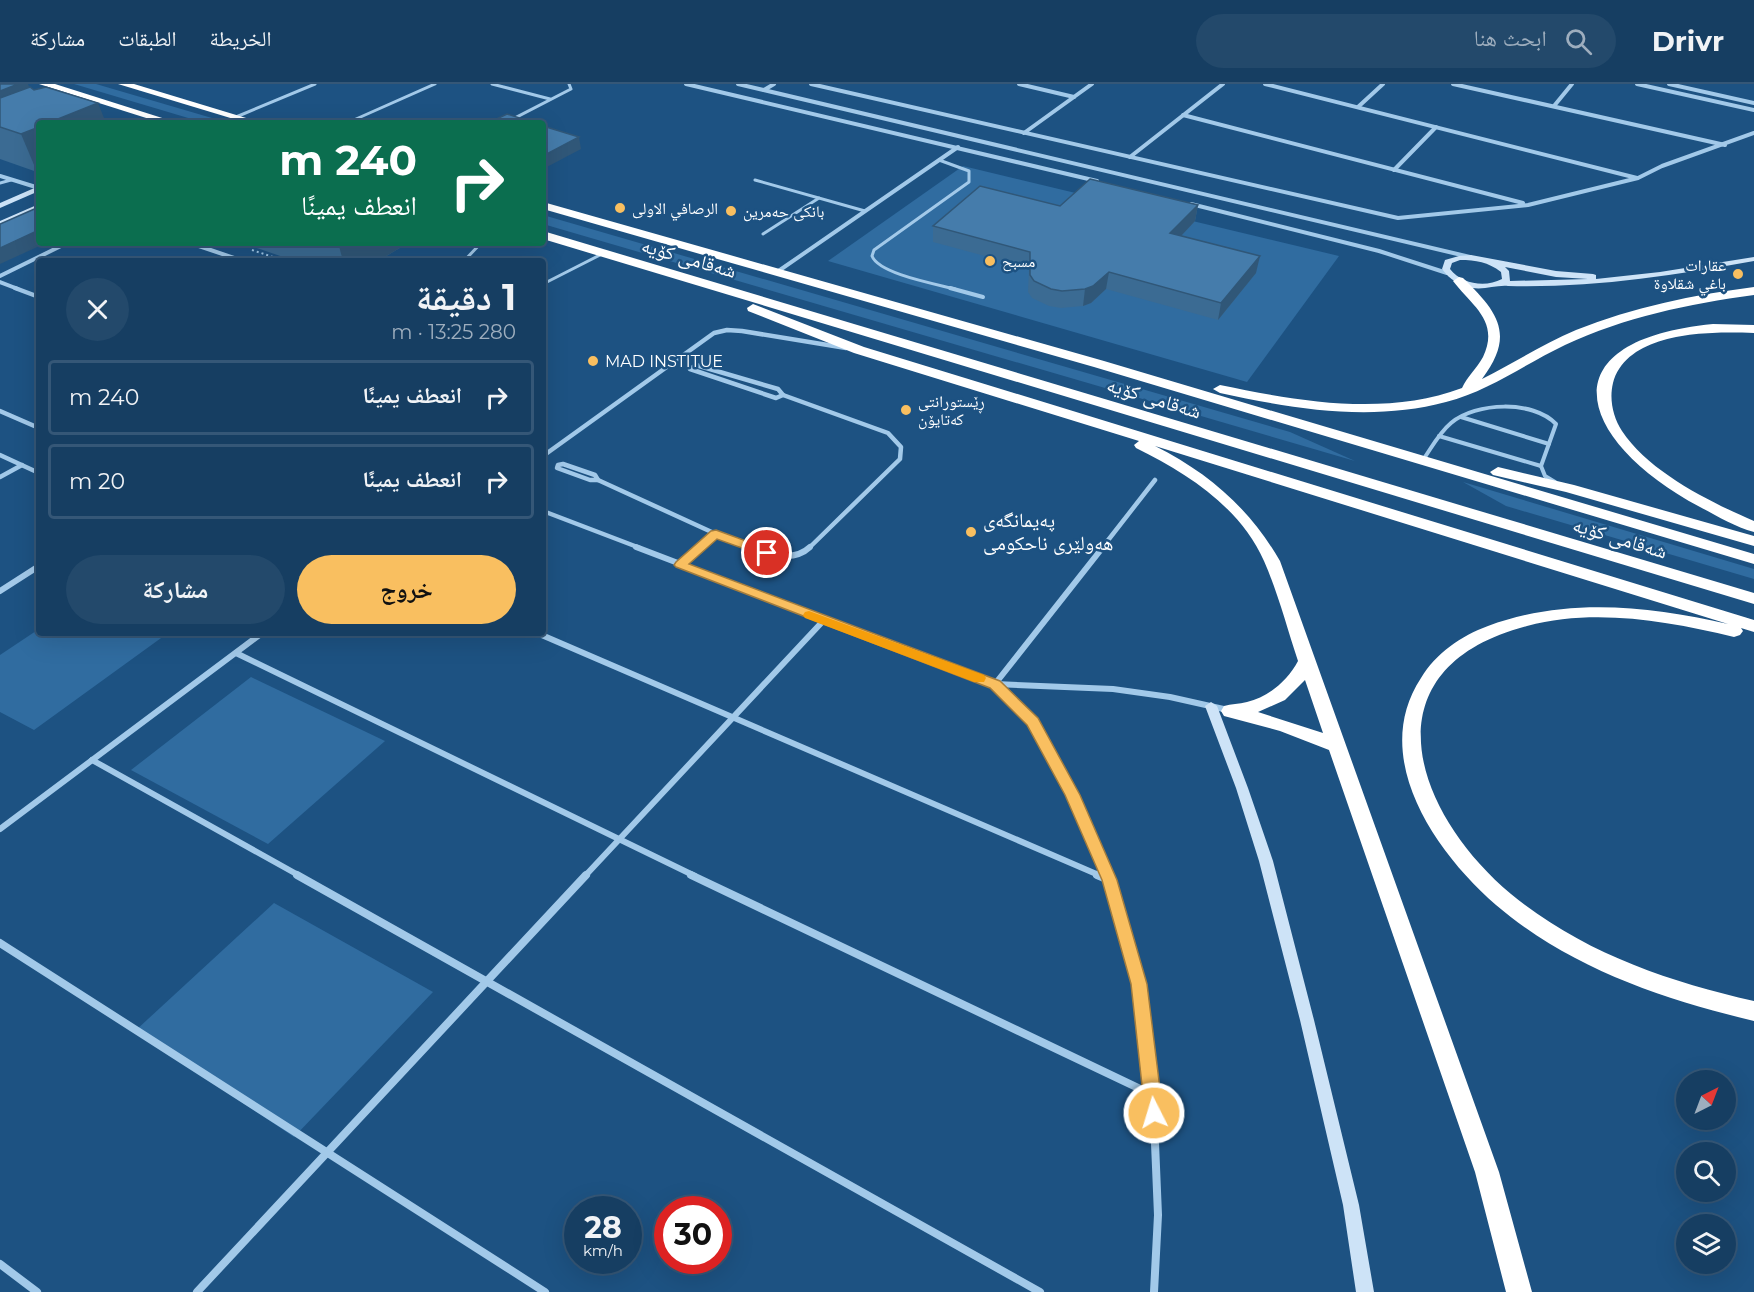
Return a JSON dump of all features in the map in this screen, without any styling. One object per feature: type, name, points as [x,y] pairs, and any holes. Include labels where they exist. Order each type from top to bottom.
[{"type":"highway","points":[[44,84],[152,119]]},
{"type":"highway","points":[[123,84],[247,120]]},
{"type":"highway","name":"شەقامی کۆیە","points":[[546,206],[1099,364],[1754,559]]},
{"type":"highway","name":"شەقامی کۆیە","points":[[546,236],[1754,599]]},
{"type":"highway","points":[[665,271],[817,335],[859,350],[1754,626]]},
{"type":"highway","points":[[1459,281],[1487,311],[1496,333],[1494,348],[1487,364],[1465,391]]},
{"type":"highway","points":[[1099,364],[1293,404],[1328,406],[1403,404],[1441,399],[1465,391],[1557,344],[1611,322],[1671,305],[1754,291]]},
{"type":"highway","points":[[1754,328],[1690,330],[1650,340],[1635,347],[1613,365],[1604,386],[1603,398],[1616,431],[1636,454],[1681,489],[1754,527]]},
{"type":"highway","points":[[1076,417],[1181,465],[1220,493],[1236,508],[1263,542],[1272,561],[1339,746],[1486,1172],[1519,1292]]},
{"type":"highway","points":[[1423,460],[1510,474],[1569,488],[1754,540]]},
{"type":"highway","points":[[1754,636],[1677,619],[1630,613],[1584,612],[1542,617],[1504,626],[1471,640],[1449,655],[1432,673],[1419,694],[1412,717],[1411,743],[1415,771],[1427,804],[1447,837],[1474,871],[1509,904],[1550,934],[1598,961],[1639,979],[1702,1000],[1754,1011]]},
{"type":"highway","points":[[1230,711],[1246,710],[1284,692],[1295,682],[1308,659]]},
{"type":"highway","points":[[1230,711],[1285,726],[1339,746]]},
{"type":"street","points":[[686,84],[1106,183]]},
{"type":"street","points":[[738,84],[1473,258],[1577,276],[1639,278]]},
{"type":"street","points":[[763,90],[774,84]]},
{"type":"street","points":[[811,84],[1398,218],[1528,205],[1638,178],[1662,166],[1726,145],[1754,133]]},
{"type":"street","points":[[1019,84],[1074,97]]},
{"type":"street","points":[[1024,133],[1092,84]]},
{"type":"street","points":[[1130,157],[1222,84]]},
{"type":"street","points":[[1265,84],[1638,178]]},
{"type":"street","points":[[1358,107],[1383,84]]},
{"type":"street","points":[[1453,84],[1726,145]]},
{"type":"street","points":[[1554,106],[1572,84]]},
{"type":"street","points":[[1637,84],[1754,110]]},
{"type":"street","points":[[1669,84],[1754,103]]},
{"type":"street","points":[[1184,115],[1528,205]]},
{"type":"street","points":[[1394,170],[1436,127]]},
{"type":"street","points":[[777,272],[958,147]]},
{"type":"street","points":[[0,176],[36,187]]},
{"type":"street","points":[[0,206],[36,189]]},
{"type":"street","points":[[1185,203],[1379,250],[1447,273],[1459,281],[1486,286],[1502,283],[1579,284],[1639,278],[1754,259]]},
{"type":"street","points":[[0,224],[36,207]]},
{"type":"street","points":[[37,258],[62,246]]},
{"type":"street","points":[[199,246],[234,258]]},
{"type":"street","points":[[1447,273],[1448,262],[1459,258],[1473,258]]},
{"type":"street","points":[[0,276],[36,259]]},
{"type":"street","points":[[1492,262],[1507,275],[1502,283]]},
{"type":"street","points":[[0,282],[36,296]]},
{"type":"street","points":[[546,454],[714,333],[727,330],[859,350]]},
{"type":"street","points":[[598,480],[598,477],[586,471],[564,464],[557,466],[585,478],[598,480],[716,534],[779,556],[792,556],[805,552],[900,459],[902,452],[901,445],[888,433],[783,394],[778,389],[701,365],[690,368],[693,371],[776,398],[783,394]]},
{"type":"street","points":[[0,411],[36,427]]},
{"type":"street","points":[[0,455],[36,472]]},
{"type":"street","points":[[0,477],[22,465]]},
{"type":"street","points":[[995,684],[1155,480]]},
{"type":"street","points":[[546,512],[995,684],[1102,687],[1156,694],[1230,711]]},
{"type":"street","points":[[680,565],[716,534]]},
{"type":"street","points":[[0,591],[36,568]]},
{"type":"street","points":[[197,1292],[824,620]]},
{"type":"street","points":[[0,829],[258,636]]},
{"type":"street","points":[[544,636],[1109,880]]},
{"type":"street","points":[[236,653],[618,840],[1153,1095]]},
{"type":"street","points":[[995,684],[1033,721],[1073,795],[1109,880],[1139,984],[1153,1095],[1158,1215],[1155,1292]]},
{"type":"street","points":[[1211,706],[1266,861],[1351,1206],[1365,1292]]},
{"type":"street","points":[[92,760],[1040,1292]]},
{"type":"street","points":[[0,943],[545,1292]]},
{"type":"street","points":[[0,1264],[37,1292]]},
{"type":"lane","points":[[236,117],[315,84]]},
{"type":"lane","points":[[354,120],[435,84]]},
{"type":"lane","points":[[492,84],[551,99]]},
{"type":"lane","points":[[511,120],[571,88],[569,84]]},
{"type":"lane","points":[[939,160],[969,171],[969,182],[874,250],[872,256],[874,261],[887,270],[983,297]]},
{"type":"lane","points":[[0,183],[11,180]]},
{"type":"lane","points":[[755,180],[865,211]]},
{"type":"lane","points":[[764,234],[819,198]]},
{"type":"lane","points":[[467,258],[478,246]]},
{"type":"lane","points":[[546,282],[604,253]]},
{"type":"lane","points":[[1423,460],[1444,428],[1461,417],[1495,405],[1514,407],[1541,414],[1556,424],[1541,466],[1545,476],[1569,488]]},
{"type":"lane","points":[[1461,417],[1550,444]]},
{"type":"lane","points":[[1439,436],[1541,466]]},
{"type":"path","points":[[244,247],[276,258]]},
{"type":"shaded area","points":[[74,84],[96,84],[219,120],[195,120]]},
{"type":"shaded area","points":[[963,166],[1339,256],[1247,382],[828,261]]},
{"type":"shaded area","points":[[546,216],[1290,432],[1355,461],[546,225]]},
{"type":"shaded area","points":[[1463,482],[1754,569],[1754,579],[1506,506]]},
{"type":"shaded area","points":[[36,631],[36,636],[164,636],[34,730],[0,712],[0,655]]},
{"type":"shaded area","points":[[251,677],[385,741],[268,844],[131,770]]},
{"type":"shaded area","points":[[274,903],[433,992],[294,1137],[135,1031]]},
{"type":"building","points":[[0,84],[18,84],[0,91]]},
{"type":"building","points":[[30,87],[34,90],[46,87],[98,103],[56,120],[36,120],[36,128],[21,134],[0,127],[0,98]]},
{"type":"building","points":[[507,114],[526,120],[494,120]]},
{"type":"building","points":[[546,127],[579,137],[546,154]]},
{"type":"building","points":[[1090,179],[1198,205],[1170,233],[1260,256],[1221,303],[1109,272],[1093,286],[1062,291],[1051,289],[1034,281],[1030,275],[1030,252],[933,226],[980,186],[1060,206]]},
{"type":"building","points":[[36,208],[36,231],[0,248],[0,224]]},
{"type":"slow traffic","points":[[809,615],[979,678]]},
{"type":"place","name":"الرصافي الاولى","points":[[620,208]]},
{"type":"place","name":"بانكی حه‌مرین","points":[[731,211]]},
{"type":"place","name":"مسبح","points":[[990,261]]},
{"type":"place","name":"عقارات باغي شقلاوة","points":[[1738,274]]},
{"type":"place","name":"MAD INSTITUE","points":[[593,361]]},
{"type":"place","name":"ڕێستورانتی کەتایۆن","points":[[906,410]]},
{"type":"place","name":"پەیمانگەی هەولێری ناحکومی","points":[[971,532]]},
{"type":"route","points":[[767,553],[716,534],[680,565],[995,684],[1033,721],[1073,795],[1109,880],[1139,984],[1154,1113]]}]
